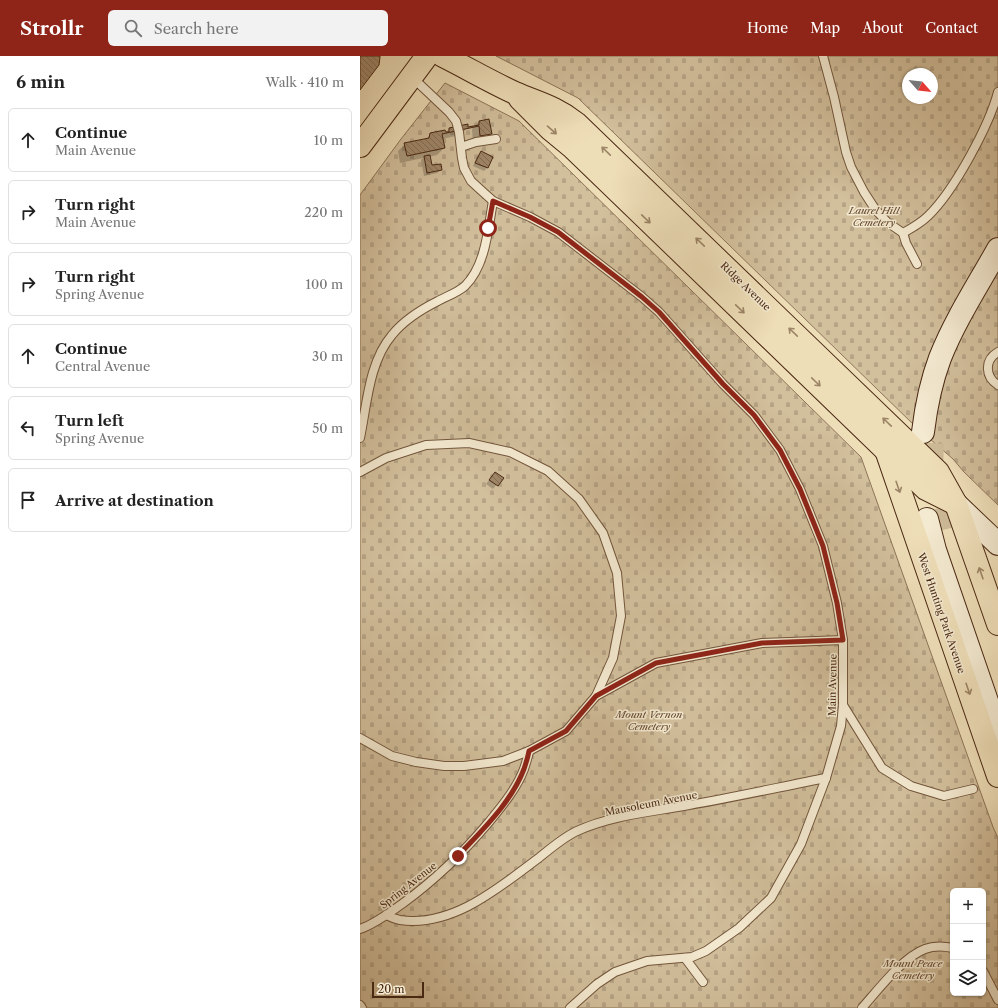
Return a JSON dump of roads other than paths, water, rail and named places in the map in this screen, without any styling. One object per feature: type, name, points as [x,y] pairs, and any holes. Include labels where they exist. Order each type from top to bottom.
[{"type":"main road","points":[[360,146],[427,56]]},
{"type":"main road","name":"Ridge Avenue","points":[[443,56],[514,92],[560,111],[587,133],[938,472],[956,504]]},
{"type":"main road","name":"Ridge Avenue","points":[[514,92],[550,129],[579,154],[926,489],[956,504],[998,544]]},
{"type":"main road","points":[[998,250],[951,333],[943,351],[930,389],[928,438],[950,362],[964,332],[998,272]]},
{"type":"main road","name":"West Hunting Park Avenue","points":[[886,450],[998,776]]},
{"type":"main road","points":[[956,504],[996,610]]},
{"type":"main road","name":"West Hunting Park Avenue","points":[[998,698],[935,526],[935,550],[998,733]]},
{"type":"lane","points":[[823,56],[851,167],[875,210],[887,222],[903,233],[906,243],[917,264]]},
{"type":"lane","name":"Main Avenue","points":[[412,77],[449,112],[456,122],[459,132],[464,168],[471,181],[493,201],[530,217],[558,232],[642,297],[659,312],[723,384],[754,415],[780,450],[800,489],[823,546],[837,603],[843,640],[843,705],[841,726],[826,778],[801,844],[771,898],[739,928],[706,951],[685,958],[665,958],[647,961],[615,972],[597,984],[570,1008]]},
{"type":"lane","points":[[903,233],[928,216],[947,193],[957,178],[979,137],[998,92]]},
{"type":"lane","points":[[461,147],[476,142],[496,139]]},
{"type":"lane","points":[[360,438],[374,371],[384,346],[392,334],[404,323],[420,311],[464,287],[472,278],[485,244],[493,201]]},
{"type":"lane","points":[[998,352],[993,355],[990,360],[987,372],[989,378],[998,385]]},
{"type":"lane","points":[[360,472],[386,458],[426,445],[468,443],[510,452],[548,470],[579,498],[603,534],[617,574],[621,616],[613,658],[596,696],[566,731],[529,751],[503,761],[464,766],[444,766],[416,762],[392,756],[360,738]]},
{"type":"lane","points":[[596,696],[656,663],[762,643],[843,640]]},
{"type":"lane","points":[[843,705],[882,768],[911,786],[944,796],[973,789]]},
{"type":"lane","name":"Spring Avenue","points":[[360,929],[386,915],[417,893],[439,875],[480,833],[513,791],[524,770],[529,751]]},
{"type":"lane","name":"Mausoleum Avenue","points":[[386,915],[400,920],[422,920],[444,916],[464,908],[483,898],[576,832],[594,825],[626,816],[734,797],[826,778]]},
{"type":"lane","points":[[862,1008],[907,960],[925,949],[942,946],[950,947]]},
{"type":"lane","points":[[685,958],[703,982]]},
{"type":"lane","points":[[986,976],[998,1000]]},
{"type":"tunnel","points":[[933,443],[934,488],[942,533]]},
{"type":"park label","name":"Laurel Hill Cemetery","points":[[874,216]]},
{"type":"park label","name":"Mount Vernon Cemetery","points":[[649,720]]},
{"type":"park label","name":"Mount Peace Cemetery","points":[[913,968]]}]
